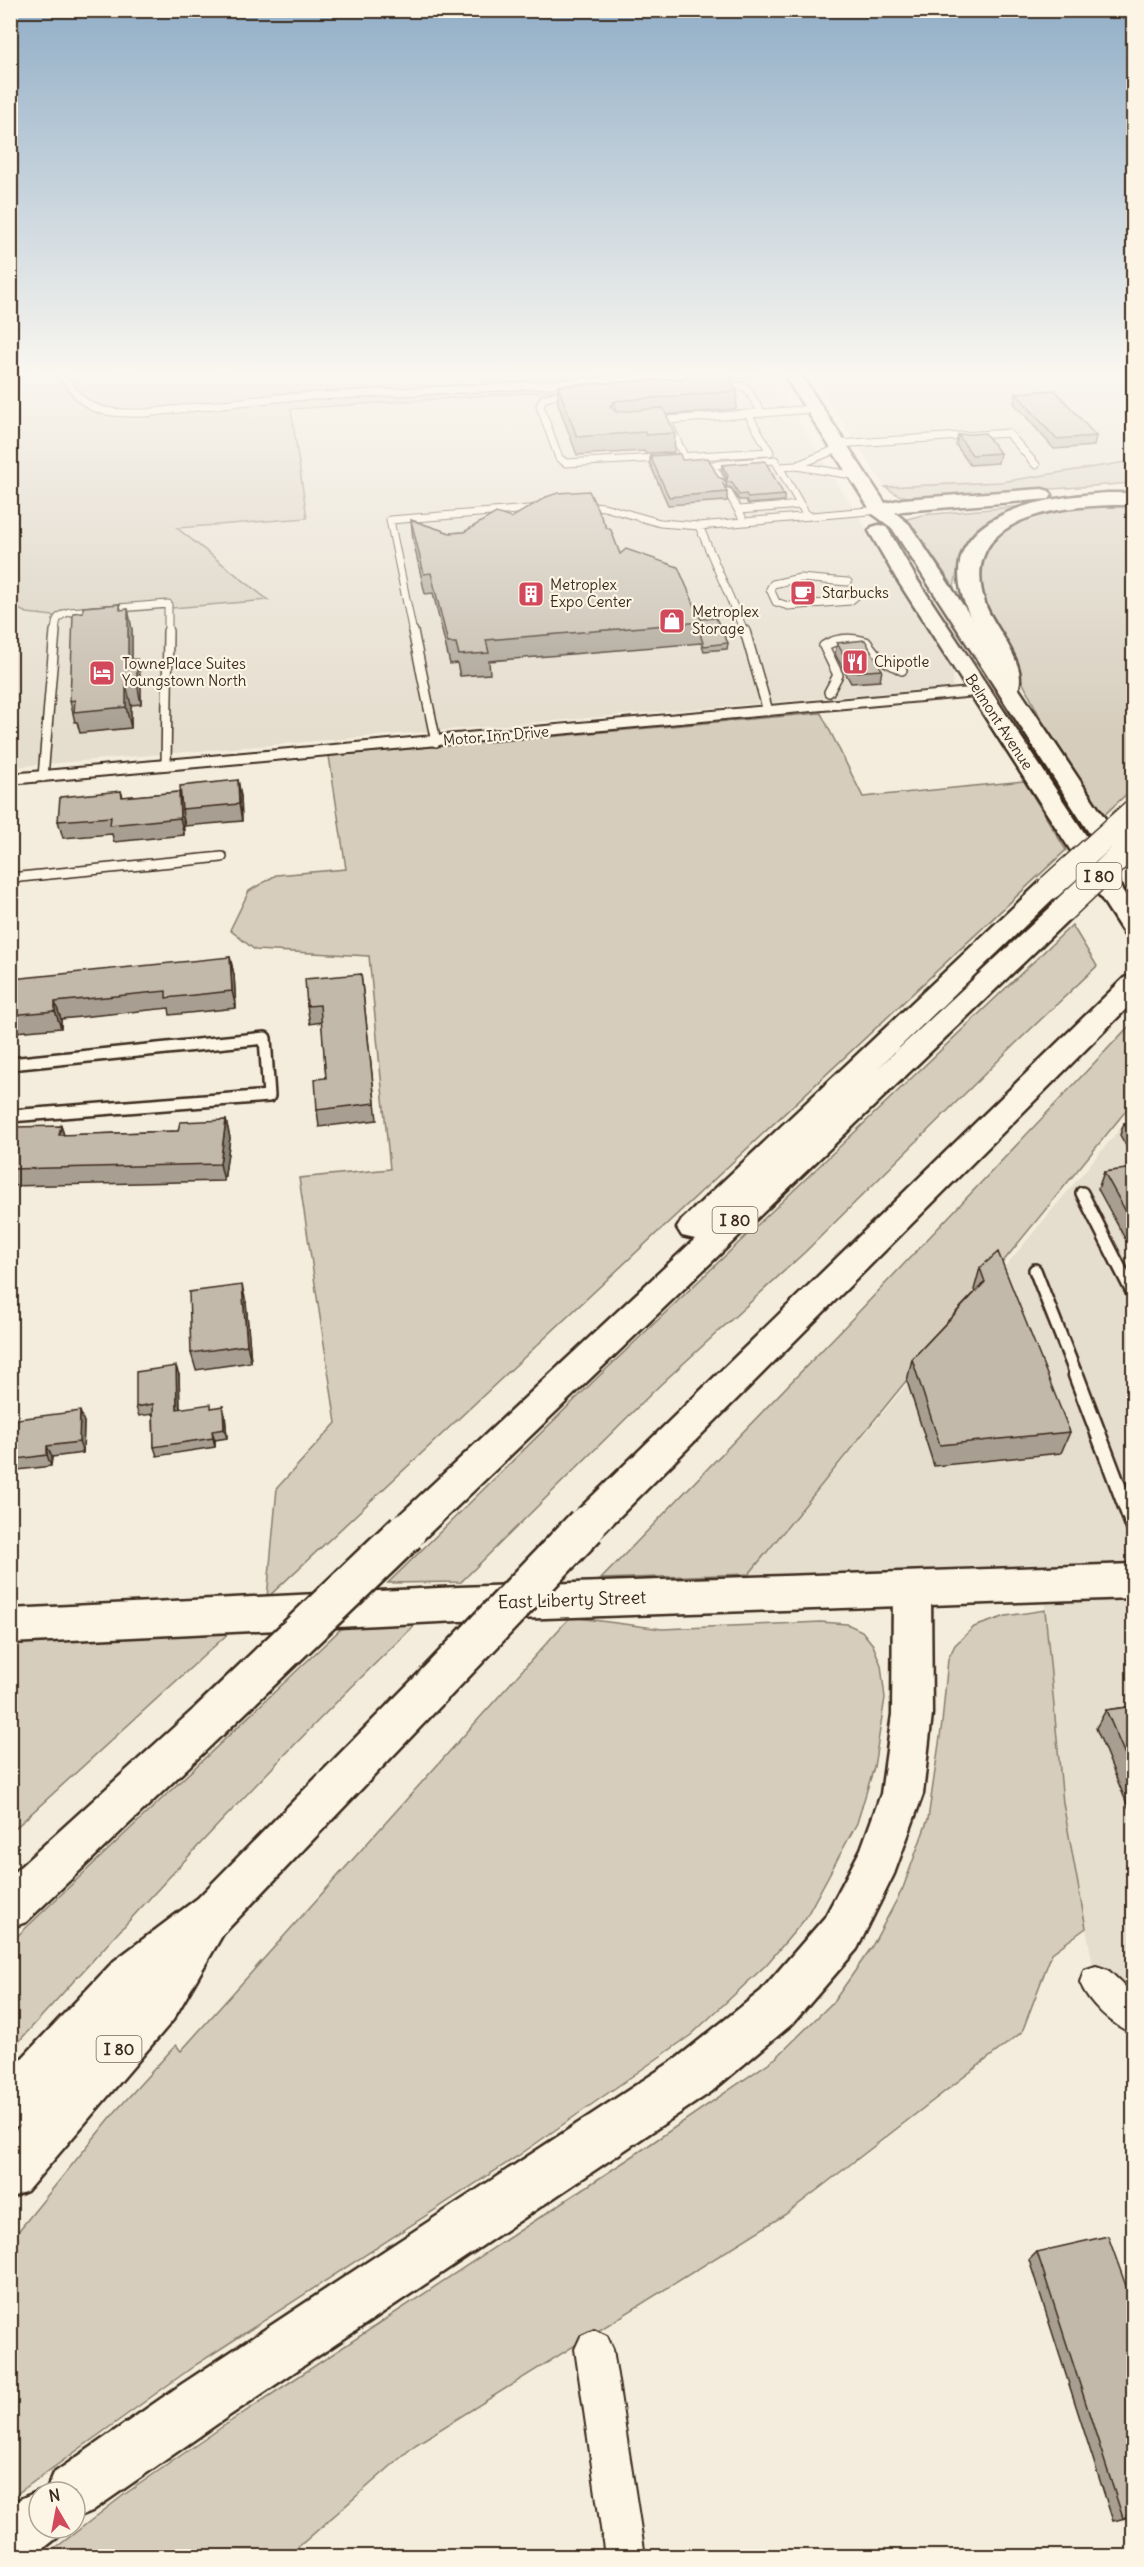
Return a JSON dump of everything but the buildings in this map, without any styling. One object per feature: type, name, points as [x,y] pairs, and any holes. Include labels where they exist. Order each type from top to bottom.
[{"type":"main road","name":"Belmont Avenue","points":[[868,492],[880,510],[899,524],[1134,882]]},
{"type":"main road","points":[[880,510],[903,505],[1082,492]]},
{"type":"main road","points":[[880,510],[908,511],[1080,498],[1134,499]]},
{"type":"main road","points":[[1008,688],[1008,667],[974,602],[968,576],[970,561],[976,547],[999,523],[1041,506],[1080,498]]},
{"type":"main road","name":"Belmont Avenue","points":[[880,510],[878,529],[906,578],[1134,929]]},
{"type":"main road","points":[[1057,898],[1134,811]]},
{"type":"main road","name":"I 80","points":[[10,1906],[209,1721],[495,1448],[1057,898],[1134,843]]},
{"type":"main road","name":"I 80","points":[[10,2174],[157,2004],[214,1914],[586,1526],[1134,984]]},
{"type":"main road","name":"East Liberty Street","points":[[10,1626],[459,1604],[1134,1581]]},
{"type":"main road","points":[[87,2482],[211,2396],[694,2075],[777,2007],[841,1933],[879,1859],[902,1794],[912,1714],[912,1590]]},
{"type":"main road","points":[[10,1884],[90,1831]]},
{"type":"main road","points":[[10,2106],[130,1977],[214,1914]]},
{"type":"main road","points":[[10,2541],[27,2528]]},
{"type":"street","name":"Motor Inn Drive","points":[[10,779],[981,692]]},
{"type":"street","points":[[1096,1983],[1134,2018]]},
{"type":"street","points":[[594,2349],[625,2556]]},
{"type":"lane","points":[[789,492],[807,516]]},
{"type":"lane","points":[[744,496],[729,495],[745,522]]},
{"type":"lane","points":[[572,506],[603,507],[660,523],[699,526],[880,510]]},
{"type":"lane","points":[[739,510],[800,506]]},
{"type":"lane","points":[[436,741],[390,520],[550,507]]},
{"type":"lane","points":[[699,526],[737,608],[762,680],[768,711]]},
{"type":"lane","points":[[848,582],[824,578],[783,580],[773,584],[770,589],[776,602],[788,606],[850,601],[856,596]]},
{"type":"lane","points":[[43,777],[56,619],[58,615],[69,612],[168,604],[166,765]]},
{"type":"lane","points":[[829,692],[838,675],[824,646],[832,641],[866,642],[878,657],[902,670]]},
{"type":"lane","points":[[10,878],[222,857]]},
{"type":"lane","points":[[10,1064],[265,1038],[269,1096],[10,1116]]},
{"type":"lane","points":[[1082,1193],[1134,1296]]},
{"type":"lane","points":[[1035,1270],[1133,1520]]},
{"type":"shaded area","points":[[11,492],[303,492],[307,518],[177,528],[268,600],[62,617],[27,613],[11,606]]},
{"type":"shaded area","points":[[303,492],[843,492],[954,670],[952,687],[11,767],[10,606],[21,611],[267,600],[176,528],[307,518]]},
{"type":"shaded area","points":[[893,492],[1015,492],[918,499]]},
{"type":"shaded area","points":[[1133,503],[1133,788],[1103,816],[1050,737],[980,597],[978,574],[985,551],[998,534],[1017,521],[1039,513],[1064,508]]},
{"type":"shaded area","points":[[1024,506],[995,519],[975,534],[962,556],[954,587],[907,519],[922,515]]},
{"type":"shaded area","points":[[821,713],[863,797],[1024,781],[1066,850],[267,1598],[277,1488],[336,1423],[299,1178],[390,1169],[369,956],[255,950],[230,930],[249,891],[276,875],[346,869],[329,756]]},
{"type":"shaded area","points":[[1072,925],[1097,966],[805,1252],[660,1385],[461,1582],[388,1583],[597,1378]]},
{"type":"shaded area","points":[[1133,1022],[1133,1102],[749,1574],[601,1579],[850,1321]]},
{"type":"shaded area","points":[[1133,1113],[1133,2018],[1096,1982],[1063,1803],[1043,1585],[731,1595]]},
{"type":"shaded area","points":[[1045,1610],[1063,1803],[1086,1928],[1052,1953],[1022,2032],[786,2214],[415,2445],[288,2556],[45,2556],[66,2540],[87,2540],[87,2523],[125,2494],[222,2427],[636,2154],[777,2057],[834,2001],[871,1948],[903,1888],[928,1819],[942,1723],[948,1659],[955,1645],[974,1627],[1006,1616]]},
{"type":"shaded area","points":[[570,1617],[662,1629],[821,1622],[847,1624],[862,1631],[873,1645],[881,1665],[885,1698],[874,1767],[857,1823],[805,1919],[766,1965],[691,2035],[518,2156],[197,2364],[36,2480],[27,2480],[27,2486],[11,2498],[11,2240],[115,2112],[176,2045],[181,2051]]},
{"type":"shaded area","points":[[416,1624],[260,1780],[11,2050],[11,1942],[344,1626]]},
{"type":"shaded area","points":[[232,1630],[11,1832],[11,1641]]},
{"type":"place","name":"Starbucks","points":[[803,593]]},
{"type":"place","name":"Metroplex Expo Center","points":[[531,594]]},
{"type":"place","name":"Metroplex Storage","points":[[672,621]]},
{"type":"place","name":"Chipotle","points":[[855,662]]},
{"type":"place","name":"TownePlace Suites Youngstown North","points":[[102,673]]}]
